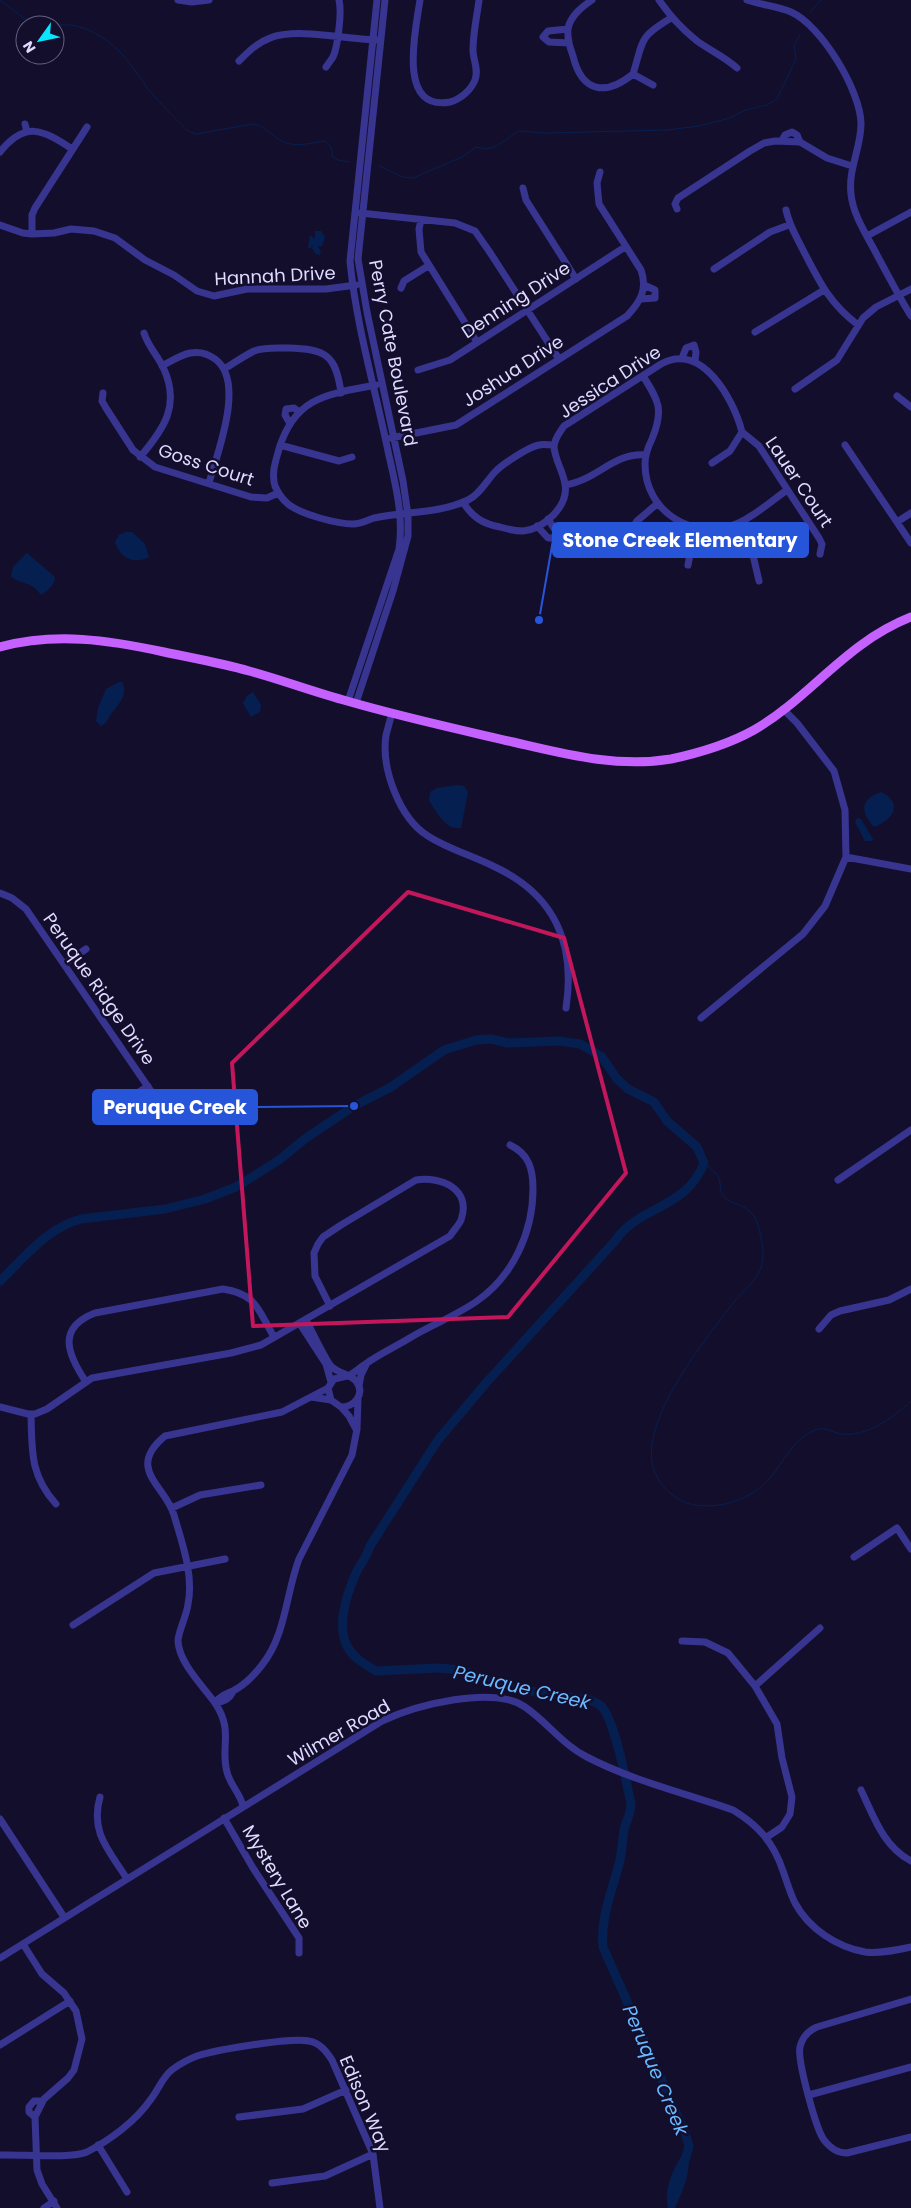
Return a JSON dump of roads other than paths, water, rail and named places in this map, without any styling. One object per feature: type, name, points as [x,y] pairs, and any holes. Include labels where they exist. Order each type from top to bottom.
[{"type":"main road","points":[[0,647],[56,637],[103,641],[140,647],[248,670],[392,713],[588,760],[631,762],[670,759],[710,749],[754,730],[783,709],[847,654],[889,625],[911,617]]},
{"type":"street","points":[[178,0],[192,2],[209,0]]},
{"type":"street","points":[[326,67],[333,56],[337,37],[339,0]]},
{"type":"street","name":"Perry Cate Boulevard","points":[[377,0],[377,40]]},
{"type":"street","name":"Perry Cate Boulevard","points":[[385,0],[377,40],[358,213],[350,261],[353,286],[374,386],[390,438]]},
{"type":"street","points":[[420,0],[412,65],[415,82],[429,99],[448,102],[460,98],[474,82],[477,66],[473,52],[479,0]]},
{"type":"street","points":[[592,0],[577,12],[568,29],[569,43],[577,72],[588,83],[597,87],[614,87],[633,74],[640,47],[646,36],[671,18]]},
{"type":"street","points":[[659,0],[671,18],[698,42],[726,58],[738,68]]},
{"type":"street","points":[[747,0],[790,12],[803,19],[819,34],[856,94],[861,122],[852,166],[851,195],[854,207],[867,236],[911,316]]},
{"type":"street","points":[[568,29],[548,31],[543,37],[549,42],[569,43]]},
{"type":"street","points":[[240,61],[254,46],[271,38],[290,34],[377,40]]},
{"type":"street","points":[[633,74],[653,85]]},
{"type":"street","points":[[25,124],[27,132]]},
{"type":"street","points":[[32,234],[32,214],[35,208],[88,127]]},
{"type":"street","points":[[0,152],[16,136],[38,131],[47,134],[72,149]]},
{"type":"street","points":[[677,209],[675,204],[678,198],[750,151],[764,144],[782,140],[800,142],[827,158],[852,166]]},
{"type":"street","name":"Joshua Drive","points":[[390,438],[456,425],[627,316],[641,299],[644,285],[641,270],[599,204],[597,182],[600,172]]},
{"type":"street","points":[[523,188],[526,200],[576,279]]},
{"type":"street","points":[[786,210],[789,225],[824,290],[842,313],[858,325]]},
{"type":"street","points":[[867,236],[911,212]]},
{"type":"street","points":[[358,213],[455,223],[474,232],[489,251],[559,359]]},
{"type":"street","name":"Perry Cate Boulevard","points":[[352,702],[399,549],[404,515],[382,384],[361,283],[358,259],[358,213]]},
{"type":"street","points":[[421,220],[419,244],[421,252],[477,342]]},
{"type":"street","name":"Hannah Drive","points":[[0,225],[32,234],[54,233],[71,229],[94,231],[115,238],[145,260],[174,275],[197,291],[214,296],[247,289],[326,289],[353,286],[361,283]]},
{"type":"street","points":[[714,270],[770,232],[789,225]]},
{"type":"street","name":"Denning Drive","points":[[418,370],[450,360],[625,247]]},
{"type":"street","points":[[401,288],[404,281],[428,266]]},
{"type":"street","name":"Joshua Drive","points":[[641,299],[655,298],[655,290],[644,285]]},
{"type":"street","points":[[795,389],[837,360],[863,318],[876,308],[911,289]]},
{"type":"street","points":[[755,332],[824,290]]},
{"type":"street","points":[[140,457],[162,431],[169,412],[170,393],[162,366],[146,342],[144,333]]},
{"type":"street","name":"Jessica Drive","points":[[682,358],[686,348],[694,346],[696,352],[695,361]]},
{"type":"street","points":[[224,369],[261,349],[315,350],[328,357],[333,363],[341,392]]},
{"type":"street","points":[[162,366],[184,354],[197,352],[210,356],[221,363],[224,369],[229,406],[210,484]]},
{"type":"street","name":"Jessica Drive","points":[[565,485],[557,463],[554,445],[555,439],[564,426],[669,359],[682,358],[695,361],[713,377],[738,415],[742,432]]},
{"type":"street","points":[[643,376],[656,396],[660,416],[645,455],[646,477],[652,495],[666,514],[678,522],[695,529],[728,527],[741,522],[787,490]]},
{"type":"street","points":[[382,384],[322,397],[298,412],[289,422],[280,445],[273,477],[278,493],[294,508],[340,522],[356,524],[372,518],[404,515],[463,502],[475,496],[495,472],[510,461],[538,445],[554,445]]},
{"type":"street","name":"Goss Court","points":[[103,393],[102,401],[133,450],[155,467],[261,498],[278,493]]},
{"type":"street","points":[[897,396],[911,407]]},
{"type":"street","points":[[289,422],[285,415],[286,409],[294,408],[298,412]]},
{"type":"street","points":[[712,463],[730,451],[742,432]]},
{"type":"street","name":"Lauer Court","points":[[742,432],[759,446],[819,538],[822,544],[820,554]]},
{"type":"street","points":[[280,445],[338,461],[352,457]]},
{"type":"street","points":[[845,445],[911,543]]},
{"type":"street","points":[[463,502],[475,517],[493,526],[521,531],[537,526],[548,519],[562,504],[565,485],[586,480],[624,457],[645,455]]},
{"type":"street","points":[[619,549],[637,521],[658,503]]},
{"type":"street","points":[[897,522],[911,513]]},
{"type":"street","points":[[537,526],[548,538],[553,538],[557,533],[548,519]]},
{"type":"street","points":[[741,522],[752,552],[759,581]]},
{"type":"street","points":[[688,565],[695,529]]},
{"type":"street","points":[[701,1018],[804,934],[826,906],[846,857],[845,810],[834,772],[797,723],[783,709]]},
{"type":"street","points":[[392,713],[386,736],[386,754],[392,784],[399,802],[420,830],[427,836],[458,852],[494,866],[514,877],[542,899],[555,919],[564,942],[569,973],[566,1008]]},
{"type":"street","points":[[846,857],[911,869]]},
{"type":"street","name":"Peruque Ridge Drive","points":[[0,893],[12,898],[26,909],[148,1086],[155,1097],[160,1115]]},
{"type":"street","points":[[64,964],[86,949]]},
{"type":"street","points":[[99,1119],[148,1086]]},
{"type":"street","points":[[838,1180],[911,1130]]},
{"type":"street","points":[[244,1806],[226,1770],[226,1734],[224,1724],[215,1703],[189,1668],[178,1641],[189,1604],[187,1567],[172,1508],[150,1474],[148,1463],[156,1443],[165,1436],[282,1412],[330,1385],[338,1376],[348,1376],[369,1362],[472,1304],[489,1291],[508,1270],[516,1257],[528,1229],[533,1198],[534,1182],[530,1162],[521,1151],[510,1145]]},
{"type":"street","points":[[0,1407],[31,1414],[47,1409],[86,1382],[109,1374],[251,1349],[303,1322],[450,1236],[460,1221],[462,1210],[460,1198],[456,1190],[440,1180],[430,1178],[416,1180],[324,1237],[314,1253],[314,1266],[315,1276],[330,1306]]},
{"type":"street","points":[[86,1382],[68,1348],[69,1339],[74,1326],[95,1313],[223,1289],[239,1291],[247,1295],[274,1337]]},
{"type":"street","points":[[819,1328],[831,1315],[840,1310],[890,1300],[911,1289]]},
{"type":"street","points":[[303,1322],[335,1371],[356,1381],[358,1386]]},
{"type":"street","points":[[303,1322],[326,1364],[330,1385],[330,1400]]},
{"type":"street","points":[[215,1703],[223,1695],[233,1691],[251,1678],[275,1646],[293,1575],[352,1455],[356,1430],[358,1386],[361,1375],[369,1362]]},
{"type":"street","points":[[310,1397],[330,1400],[340,1407],[349,1416],[356,1430]]},
{"type":"street","points":[[340,1407],[350,1406],[358,1399]]},
{"type":"street","points":[[31,1414],[31,1442],[37,1475],[42,1487],[56,1504]]},
{"type":"street","points":[[172,1508],[200,1496],[261,1485]]},
{"type":"street","points":[[854,1557],[897,1528],[911,1549]]},
{"type":"street","points":[[73,1625],[154,1573],[226,1559]]},
{"type":"street","points":[[755,1686],[820,1628]]},
{"type":"street","points":[[682,1641],[705,1642],[728,1653],[755,1686],[778,1726],[782,1758],[792,1796],[787,1822],[767,1837]]},
{"type":"street","name":"Wilmer Road","points":[[0,1958],[382,1721],[425,1706],[456,1700],[496,1698],[516,1701],[537,1716],[576,1751],[616,1771],[733,1810],[748,1819],[767,1837],[776,1851],[795,1903],[804,1917],[817,1930],[834,1940],[866,1952],[895,1951],[911,1948]]},
{"type":"street","points":[[861,1790],[883,1836],[896,1851],[911,1861]]},
{"type":"street","points":[[100,1797],[96,1814],[98,1828],[104,1843],[128,1879]]},
{"type":"street","name":"Mystery Lane","points":[[224,1818],[253,1868],[299,1938],[299,1953]]},
{"type":"street","points":[[0,1819],[64,1917]]},
{"type":"street","points":[[23,1944],[42,1974],[64,1993],[70,2001],[80,2021],[82,2039],[74,2070],[68,2078],[42,2101],[35,2117],[37,2170],[42,2184],[55,2205],[44,2208]]},
{"type":"street","points":[[911,1999],[820,2026],[808,2032],[802,2040],[799,2054],[821,2136],[829,2146],[840,2153],[850,2153],[911,2137]]},
{"type":"street","points":[[0,2045],[70,2001]]},
{"type":"street","name":"Edison Way","points":[[0,2155],[75,2155],[84,2153],[120,2130],[152,2098],[159,2084],[173,2069],[196,2057],[221,2051],[293,2040],[310,2041],[328,2053],[373,2154],[380,2208]]},
{"type":"street","points":[[809,2095],[911,2067]]},
{"type":"street","points":[[239,2117],[303,2109],[346,2090]]},
{"type":"street","points":[[98,2145],[127,2192]]},
{"type":"street","points":[[272,2183],[325,2176],[373,2154]]},
{"type":"water","points":[[315,231],[321,231],[325,237],[322,246],[318,246],[321,253],[319,255],[312,248],[314,243],[311,248],[308,248],[310,235],[315,239]]},
{"type":"water","points":[[132,532],[145,544],[149,557],[133,560],[120,552],[115,542],[119,535]]},
{"type":"water","points":[[27,553],[55,577],[52,585],[41,595],[31,585],[11,577],[13,567]]},
{"type":"water","points":[[122,682],[124,687],[123,695],[105,724],[101,726],[96,721],[98,708],[106,689]]},
{"type":"water","points":[[253,692],[261,705],[260,712],[251,717],[243,703],[247,696]]},
{"type":"water","points":[[457,785],[464,786],[468,792],[461,828],[451,827],[446,824],[429,801],[430,792],[437,788]]},
{"type":"water","points":[[881,792],[892,801],[893,811],[891,816],[874,827],[866,816],[864,806],[869,798]]},
{"type":"water","points":[[857,818],[861,819],[873,839],[872,841],[865,841],[855,822]]},
{"type":"water","points":[[689,2146],[689,2164],[685,2185],[675,2208],[668,2208],[667,2192],[672,2175]]},
{"type":"waterway","points":[[0,0],[20,15]]},
{"type":"waterway","points":[[810,12],[821,0]]},
{"type":"waterway","points":[[65,25],[75,26],[95,33],[114,46],[128,61],[145,86],[188,131],[196,134],[253,124],[262,127],[286,143],[298,144],[324,141],[331,147],[332,156],[338,160],[349,162]]},
{"type":"waterway","points":[[378,165],[402,177],[413,178],[462,157],[476,147],[487,149],[497,146],[518,131],[547,133],[667,130],[699,126],[730,118],[745,110],[767,105],[777,99],[796,59],[794,45],[800,35]]},
{"type":"waterway","name":"Peruque Creek","points":[[0,1281],[37,1244],[69,1223],[81,1219],[165,1209],[205,1199],[236,1187],[279,1160],[306,1138],[354,1106],[391,1087],[444,1050],[476,1040],[491,1039],[508,1043],[559,1041],[580,1044],[602,1057],[617,1079],[628,1089],[654,1102],[667,1121],[697,1147],[704,1163],[696,1178],[686,1190],[674,1199],[636,1220],[625,1229],[486,1383],[438,1440],[370,1546],[350,1588],[343,1618],[344,1637],[350,1651],[360,1661],[376,1671],[438,1668],[461,1670],[511,1688],[590,1700],[600,1705],[606,1713],[615,1737],[631,1804],[624,1830],[620,1860],[607,1905],[603,1926],[603,1947],[685,2133],[689,2146],[686,2157]]},
{"type":"waterway","points":[[704,1163],[718,1176],[721,1192],[724,1197],[744,1207],[755,1217],[761,1237],[763,1258],[757,1276],[708,1336],[678,1381],[665,1405],[656,1428],[651,1450],[654,1470],[665,1488],[682,1501],[695,1505],[716,1505],[736,1501],[763,1485],[799,1440],[806,1435],[817,1429],[841,1434],[851,1434],[870,1429],[888,1420],[911,1401]]},
{"type":"place","name":"Stone Creek Elementary","points":[[539,620]]},
{"type":"place","name":"Peruque Creek","points":[[354,1106]]}]
